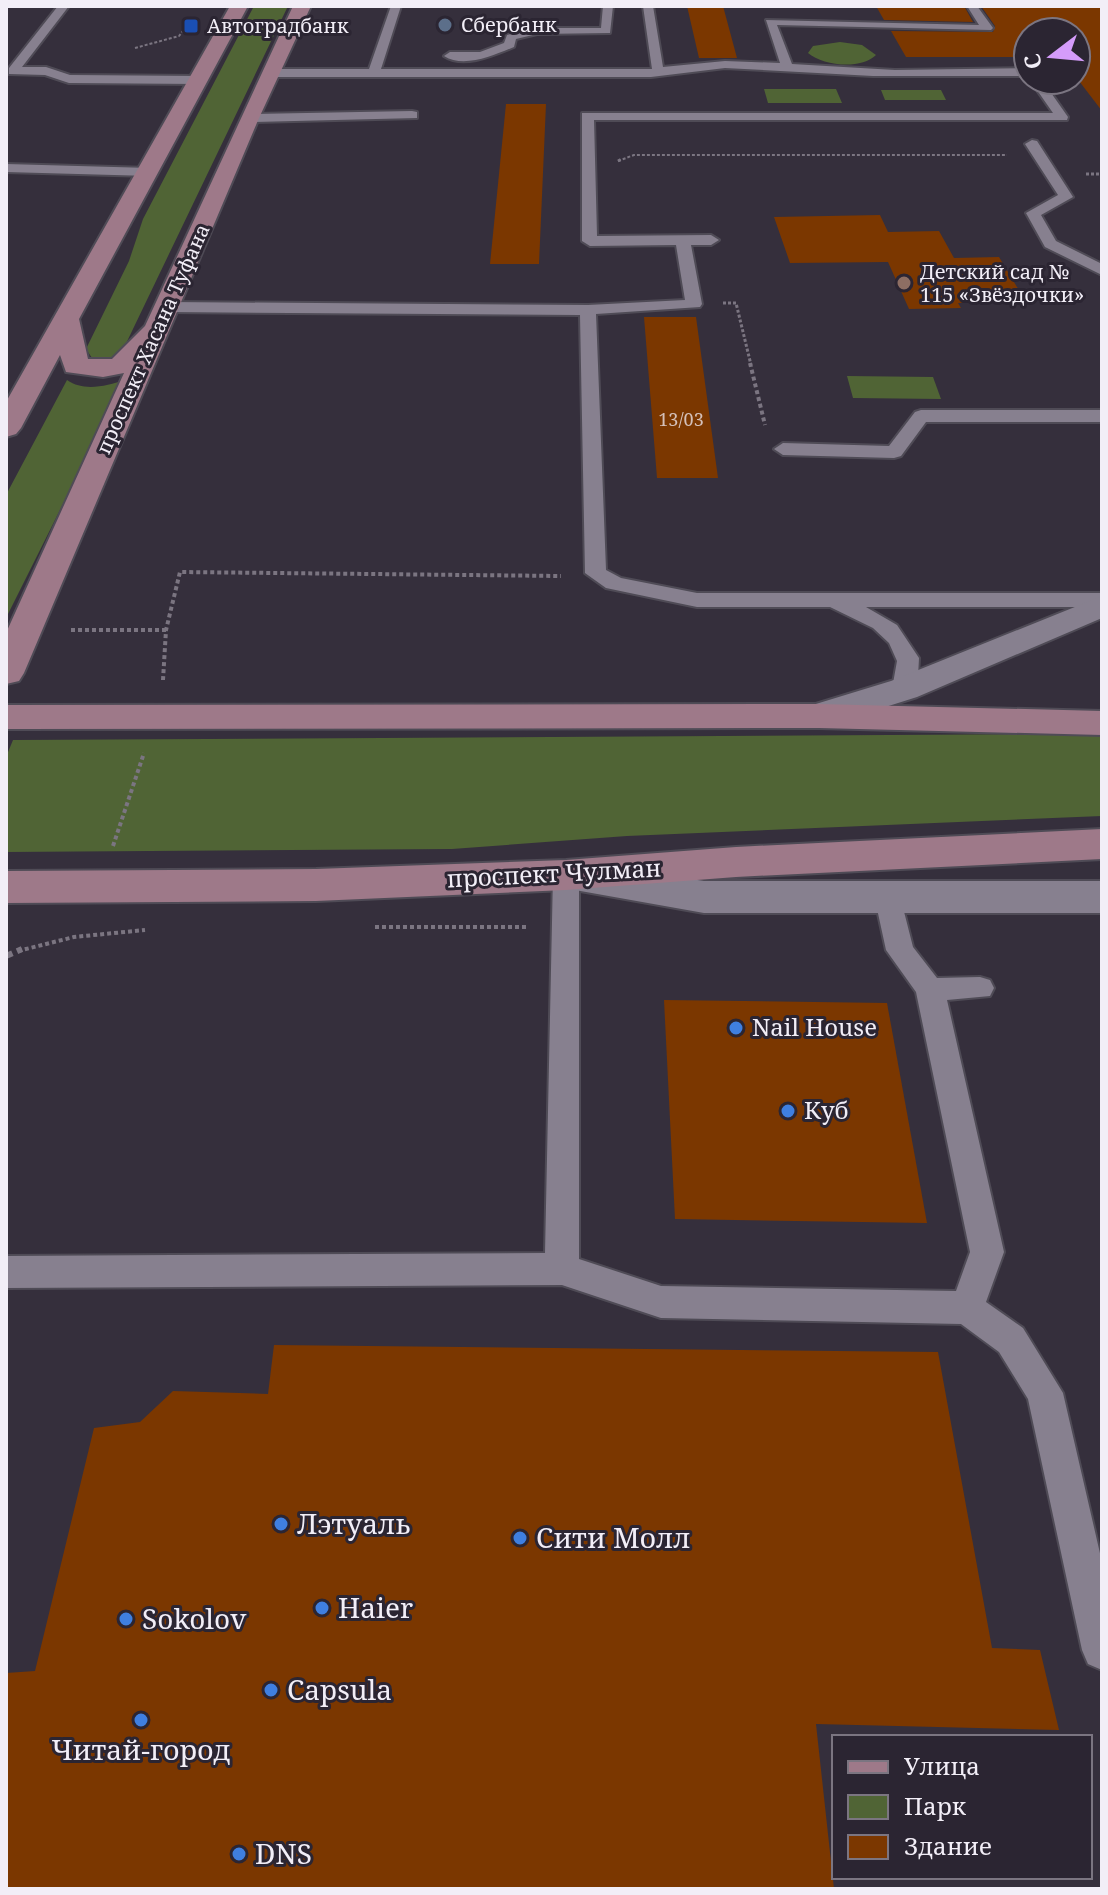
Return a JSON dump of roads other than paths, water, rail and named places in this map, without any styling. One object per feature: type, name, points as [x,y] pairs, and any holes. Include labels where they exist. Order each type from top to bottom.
[{"type":"main road","points":[[6,428],[13,402],[66,319],[150,172],[239,6]]},
{"type":"main road","name":"проспект Хасана Туфана","points":[[6,673],[249,118],[302,6]]},
{"type":"main road","points":[[66,319],[76,366],[100,370],[130,362],[165,314]]},
{"type":"main road","points":[[6,717],[819,716],[1102,723]]},
{"type":"main road","name":"проспект Чулман","points":[[6,887],[316,885],[566,875],[736,862],[1100,843]]},
{"type":"street","points":[[819,716],[904,689],[1102,603]]},
{"type":"street","points":[[566,875],[704,897],[1102,897]]},
{"type":"lane","points":[[64,6],[13,71],[46,71],[69,79],[200,80]]},
{"type":"lane","points":[[374,73],[396,6]]},
{"type":"lane","points":[[439,56],[482,56],[510,45],[511,37],[537,31],[606,31],[608,6]]},
{"type":"lane","points":[[648,6],[658,71]]},
{"type":"lane","points":[[787,67],[770,22],[869,22],[895,28],[987,28],[972,6]]},
{"type":"lane","points":[[269,73],[658,71],[675,67],[787,67],[850,72],[1012,72]]},
{"type":"lane","points":[[711,240],[590,241],[587,116],[1062,117],[1047,96]]},
{"type":"lane","points":[[249,118],[412,115]]},
{"type":"lane","points":[[1012,117],[1066,197],[1033,213],[1050,244],[1102,270]]},
{"type":"lane","points":[[6,168],[150,172]]},
{"type":"lane","points":[[165,314],[588,310],[694,304],[683,240]]},
{"type":"lane","points":[[588,310],[596,573],[614,583],[697,600],[1102,603]]},
{"type":"lane","points":[[783,449],[894,452],[921,416],[1102,416]]},
{"type":"lane","points":[[819,600],[863,612],[893,633],[909,659],[904,689]]},
{"type":"lane","points":[[562,1269],[566,875]]},
{"type":"lane","points":[[888,895],[900,950],[930,989],[987,1252],[967,1308]]},
{"type":"lane","points":[[930,989],[980,988]]},
{"type":"lane","points":[[6,1272],[562,1269],[661,1302],[967,1308],[1011,1340],[1045,1393],[1102,1650]]},
{"type":"place","name":"Сбербанк","points":[[445,25]]},
{"type":"place","name":"Автоградбанк","points":[[191,26]]},
{"type":"place","name":"Детский сад № 115 «Звёздочки»","points":[[904,283]]},
{"type":"place","name":"Nail House","points":[[736,1028]]},
{"type":"place","name":"Куб","points":[[788,1111]]},
{"type":"place","name":"Лэтуаль","points":[[281,1524]]},
{"type":"place","name":"Сити Молл","points":[[520,1538]]},
{"type":"place","name":"Haier","points":[[322,1608]]},
{"type":"place","name":"Sokolov","points":[[126,1619]]},
{"type":"place","name":"Capsula","points":[[271,1690]]},
{"type":"place","name":"Читай-город","points":[[141,1720]]},
{"type":"place","name":"DNS","points":[[239,1854]]}]
